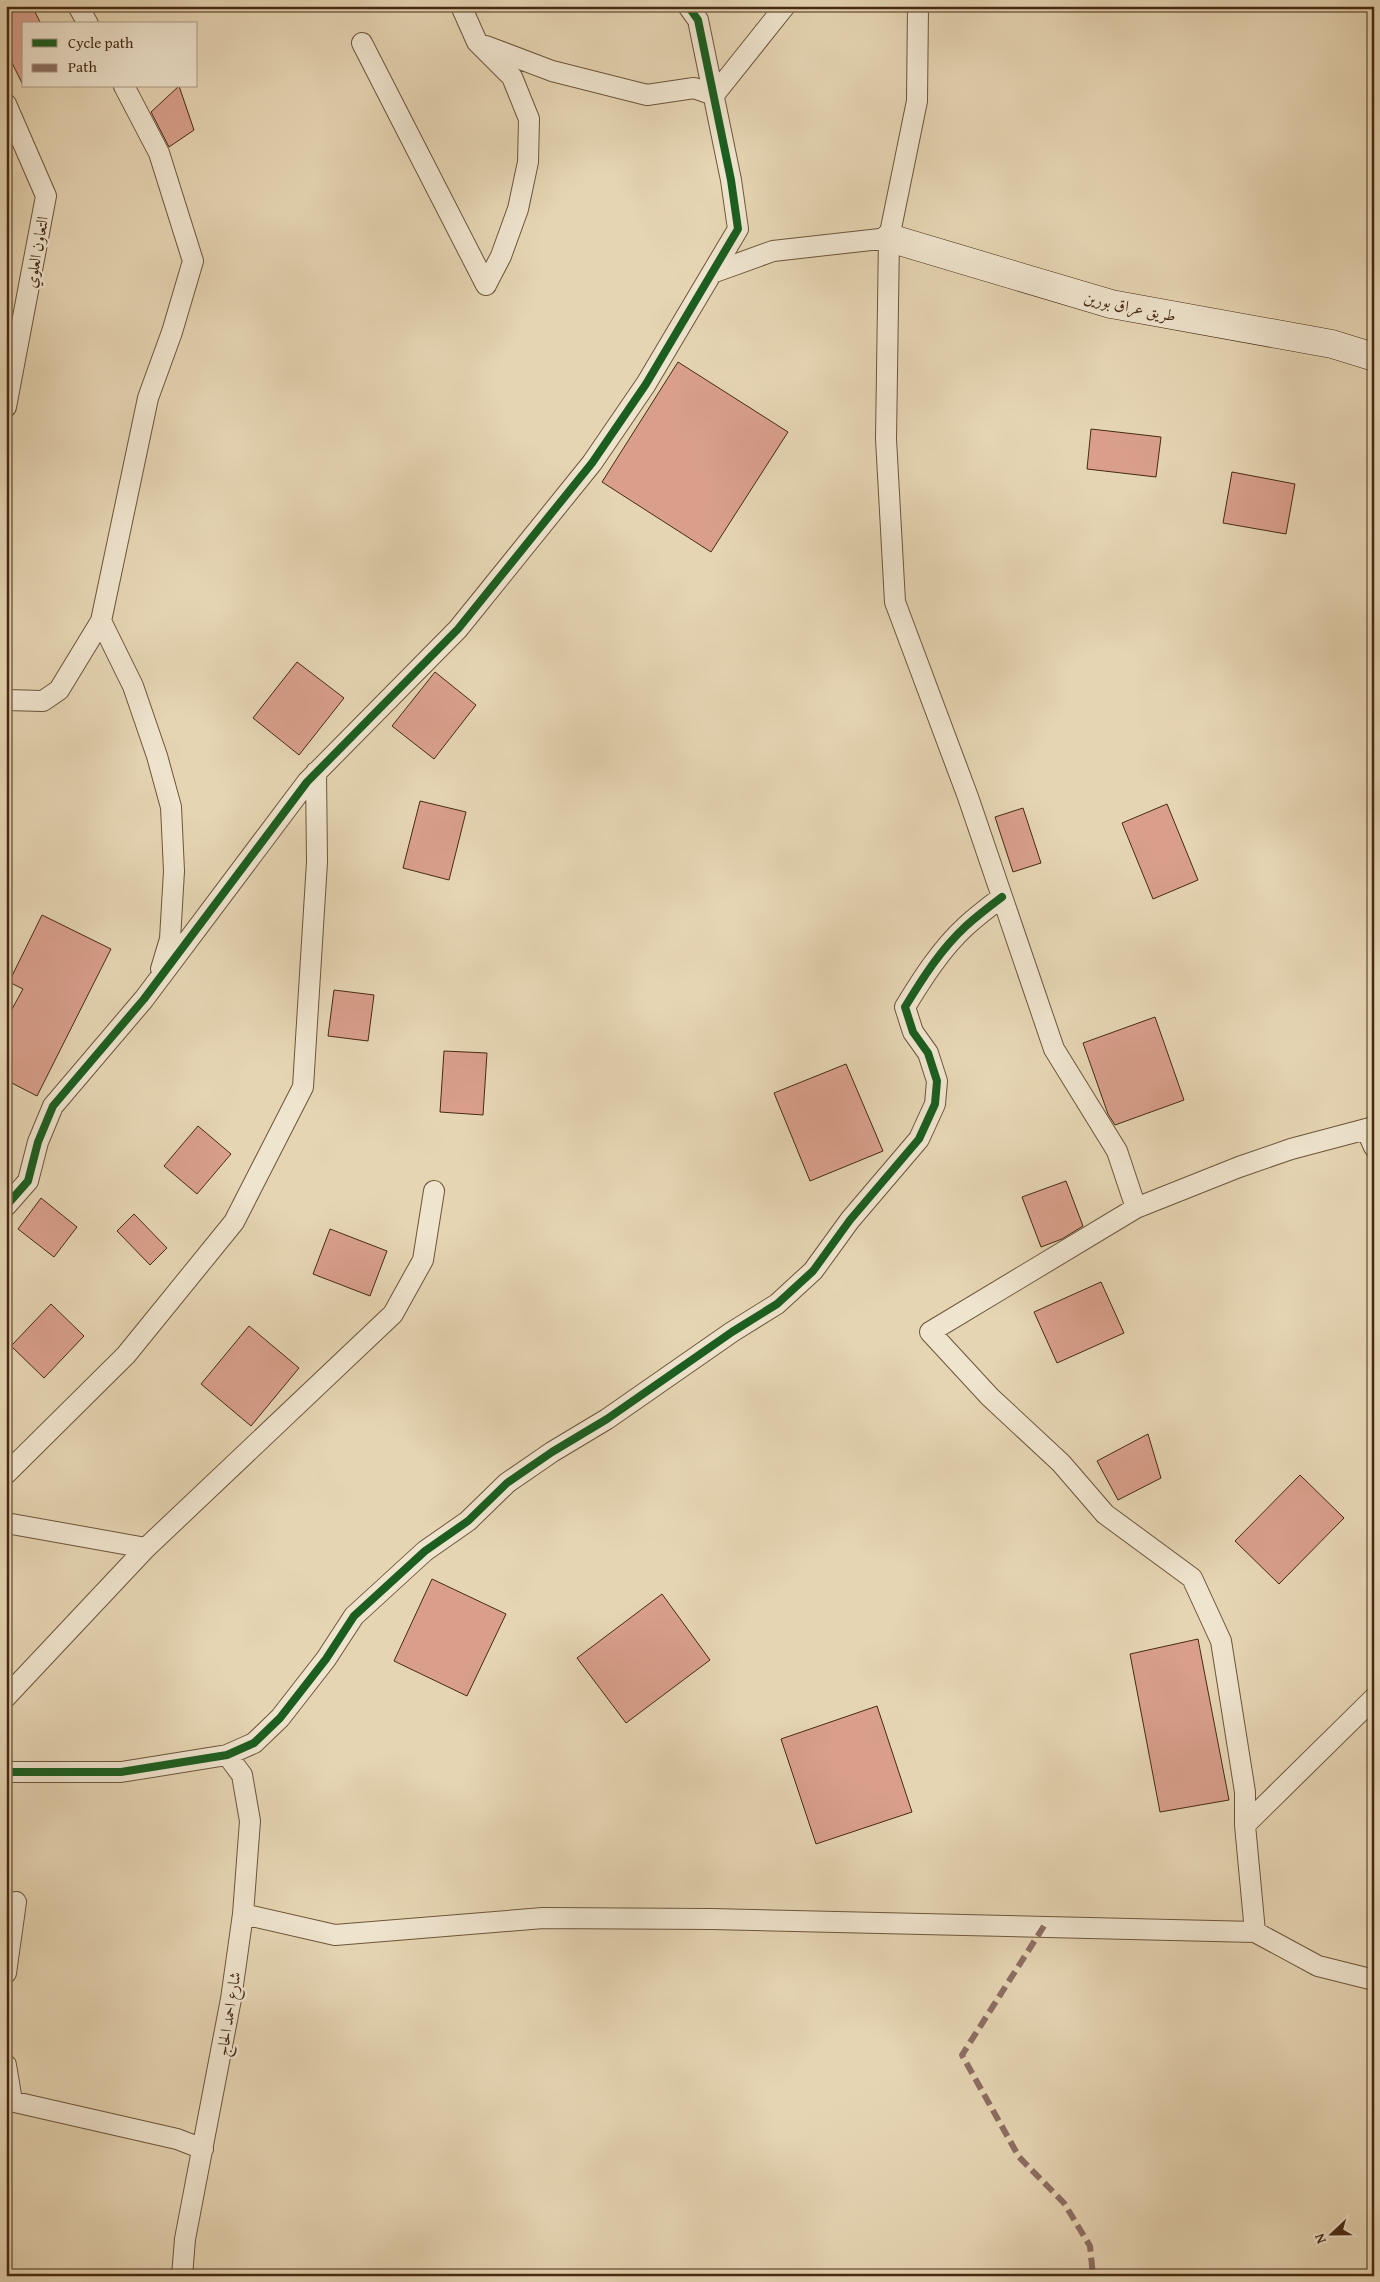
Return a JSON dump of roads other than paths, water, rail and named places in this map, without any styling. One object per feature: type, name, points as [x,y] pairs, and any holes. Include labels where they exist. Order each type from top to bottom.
[{"type":"street","points":[[78,6],[87,22]]},
{"type":"street","points":[[362,43],[486,285],[502,256],[518,209],[528,162],[529,119],[512,77],[477,42],[461,6]]},
{"type":"street","points":[[6,1206],[28,1181],[38,1142],[53,1106],[158,981],[301,789],[458,629],[586,471],[646,384],[738,229],[714,95],[698,20],[688,6]]},
{"type":"street","points":[[714,95],[785,6]]},
{"type":"street","points":[[918,6],[917,100],[889,238],[886,439],[895,602],[968,797],[1054,1049],[1117,1151],[1136,1208]]},
{"type":"street","points":[[477,42],[552,72],[647,95],[694,88],[714,95]]},
{"type":"street","points":[[6,700],[43,701],[59,690],[101,622],[148,398],[172,332],[193,261],[160,153],[125,88]]},
{"type":"street","name":"التعاون العلوي","points":[[6,104],[46,196],[6,407]]},
{"type":"street","points":[[712,273],[773,250],[889,238]]},
{"type":"street","name":"طريق عراق بورين","points":[[889,238],[1111,304],[1332,344],[1374,357]]},
{"type":"street","points":[[101,622],[133,686],[157,756],[171,807],[174,871],[170,939],[158,981]]},
{"type":"street","points":[[6,1474],[126,1355],[234,1222],[303,1087],[317,862],[316,772]]},
{"type":"street","points":[[6,1772],[122,1772],[227,1755],[254,1743],[280,1718],[326,1659],[354,1616],[425,1551],[468,1521],[508,1482],[552,1452],[607,1419],[732,1332],[777,1304],[813,1271],[850,1220],[919,1139],[935,1104],[937,1080],[928,1053],[913,1032],[906,1007],[918,986],[965,926],[1002,897]]},
{"type":"street","points":[[1255,1932],[1245,1825],[1245,1792],[1221,1640],[1192,1578],[1105,1514],[1061,1464],[990,1397],[930,1332],[1136,1208],[1239,1167],[1291,1149],[1371,1134]]},
{"type":"street","points":[[6,1697],[146,1548],[393,1314],[423,1260],[434,1191]]},
{"type":"street","points":[[6,1522],[146,1548]]},
{"type":"street","points":[[1245,1825],[1374,1698]]},
{"type":"street","name":"شارع احمد الحاج","points":[[182,2276],[186,2239],[231,1998],[243,1914],[250,1821],[242,1775],[227,1755]]},
{"type":"street","points":[[6,1973],[16,1902]]},
{"type":"street","points":[[243,1914],[335,1935],[543,1918],[712,1918],[1255,1932],[1318,1966],[1374,1980]]},
{"type":"street","points":[[6,2065],[9,2100],[177,2139],[203,2149]]}]
